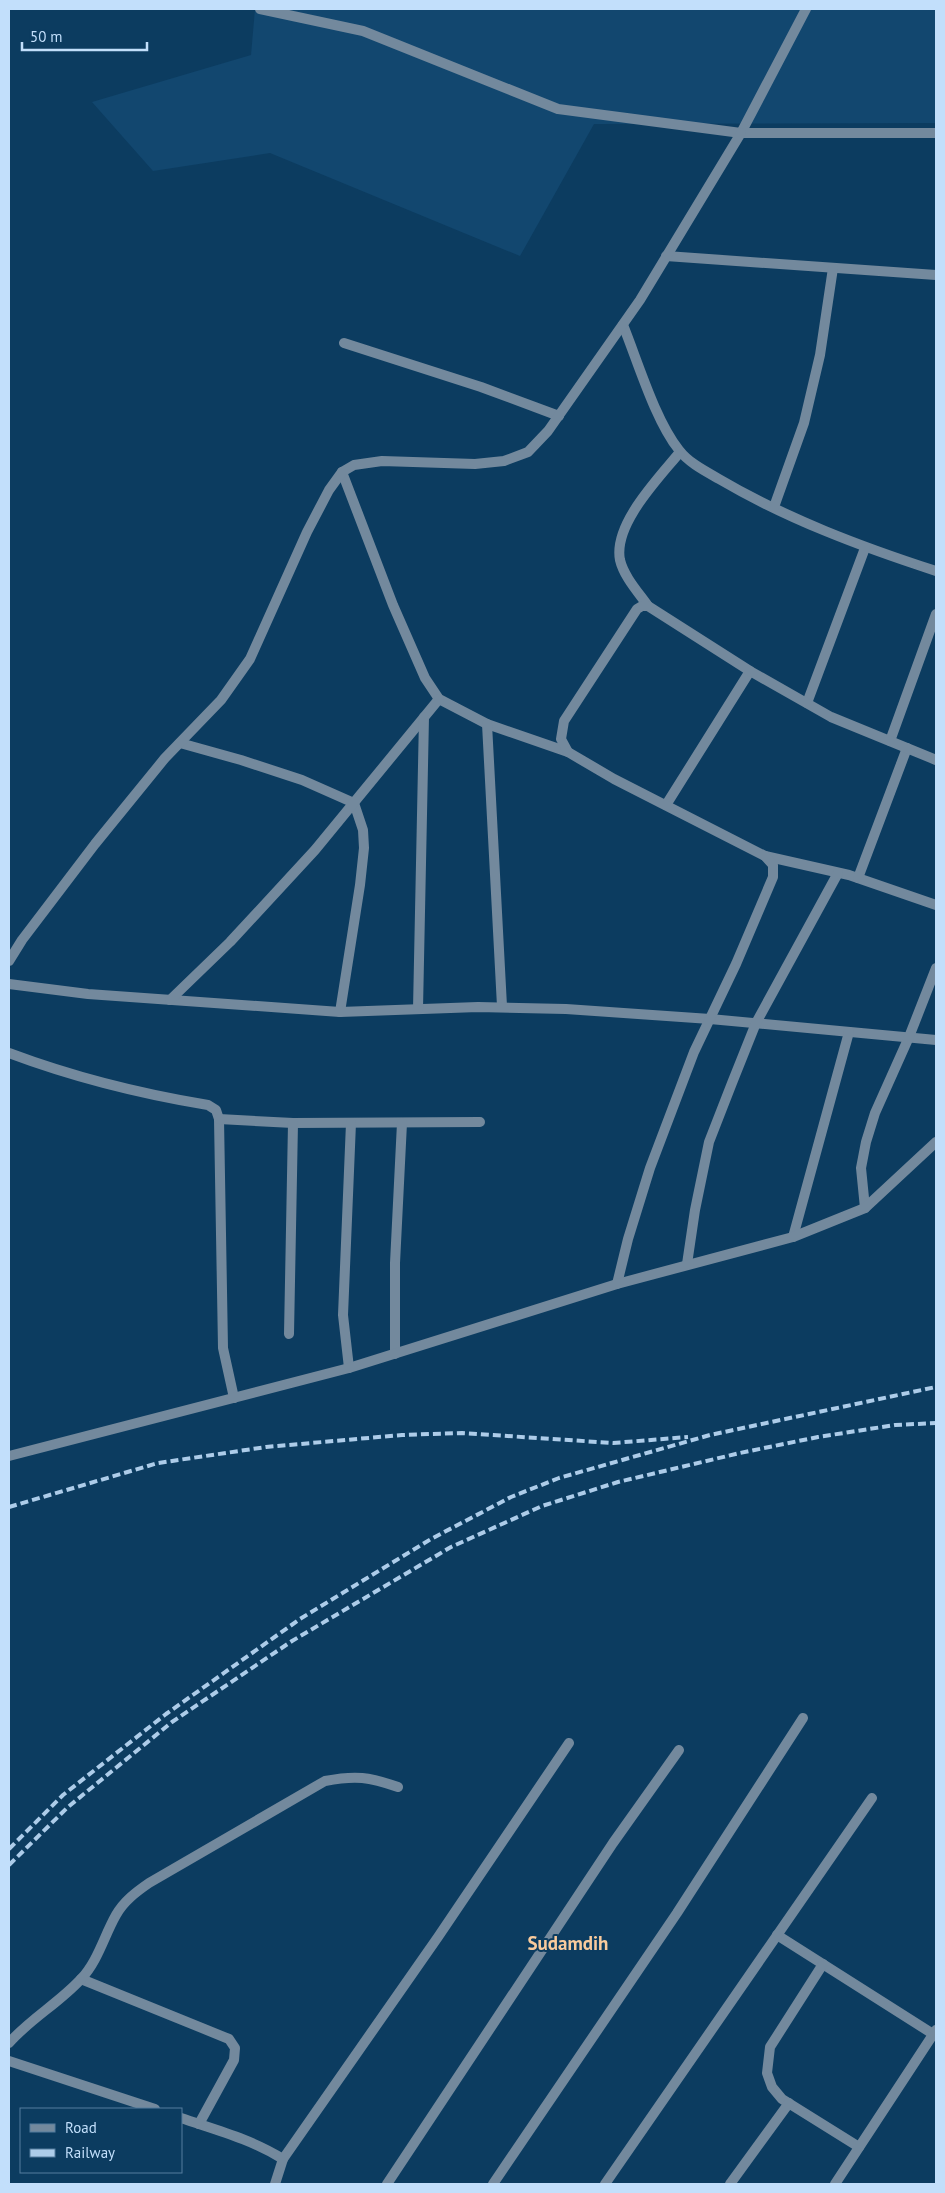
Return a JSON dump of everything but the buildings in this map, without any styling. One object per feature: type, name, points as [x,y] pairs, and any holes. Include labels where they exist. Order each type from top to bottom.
[{"type":"street","points":[[260,9],[363,31],[558,108],[741,133],[936,133]]},
{"type":"street","points":[[9,961],[22,940],[95,844],[165,758],[221,700],[250,659],[307,532],[329,490],[342,472],[354,465],[382,462],[475,464],[504,461],[528,452],[548,431],[622,325],[666,256],[741,133],[806,9]]},
{"type":"street","points":[[666,256],[936,274]]},
{"type":"street","points":[[774,507],[804,423],[820,355],[833,268]]},
{"type":"street","points":[[622,325],[668,434],[680,452],[698,467],[774,507],[865,548],[936,571]]},
{"type":"street","points":[[344,343],[472,384],[559,416]]},
{"type":"street","points":[[680,452],[644,497],[626,525],[619,546],[620,562],[648,606],[750,671],[831,717],[936,760]]},
{"type":"street","points":[[342,472],[417,660],[425,678],[439,699],[487,724],[568,752],[614,779],[765,856],[838,872],[936,905]]},
{"type":"street","points":[[807,703],[865,548]]},
{"type":"street","points":[[568,752],[561,739],[564,721],[637,609],[642,606],[648,606]]},
{"type":"street","points":[[890,741],[936,614]]},
{"type":"street","points":[[666,805],[750,671]]},
{"type":"street","points":[[170,1000],[230,942],[315,850],[439,699]]},
{"type":"street","points":[[418,1009],[424,717]]},
{"type":"street","points":[[487,724],[502,1006]]},
{"type":"street","points":[[180,743],[302,780],[354,803],[364,830],[364,848],[340,1012]]},
{"type":"street","points":[[858,878],[907,748]]},
{"type":"street","points":[[617,1284],[628,1239],[650,1168],[694,1052],[736,964],[773,878],[773,865],[765,856]]},
{"type":"street","points":[[687,1264],[695,1210],[709,1142],[756,1023],[838,872]]},
{"type":"street","points":[[865,1208],[861,1168],[866,1142],[875,1112],[909,1037],[936,968]]},
{"type":"street","points":[[9,984],[88,994],[340,1012],[502,1006],[566,1009],[710,1019],[936,1040]]},
{"type":"street","points":[[793,1237],[849,1032]]},
{"type":"street","points":[[9,1053],[51,1069],[136,1091],[208,1106],[216,1110],[219,1119],[222,1348],[234,1398]]},
{"type":"street","points":[[219,1119],[293,1123],[480,1122]]},
{"type":"street","points":[[289,1334],[293,1123]]},
{"type":"street","points":[[349,1368],[343,1315],[352,1123]]},
{"type":"street","points":[[396,1354],[395,1262],[402,1123]]},
{"type":"street","points":[[9,1456],[349,1368],[617,1284],[793,1237],[865,1208],[936,1142]]},
{"type":"street","points":[[493,2184],[677,1913],[804,1718]]},
{"type":"street","points":[[275,2184],[283,2159],[438,1937],[569,1743]]},
{"type":"street","points":[[387,2184],[613,1844],[679,1750]]},
{"type":"street","points":[[9,2043],[81,1979],[92,1965],[116,1914],[132,1896],[149,1883],[325,1781],[346,1776],[372,1778],[398,1787]]},
{"type":"street","points":[[605,2184],[872,1798]]},
{"type":"street","points":[[777,1935],[935,2032],[835,2184]]},
{"type":"street","points":[[824,1964],[770,2047],[767,2073],[772,2087],[782,2099],[860,2147]]},
{"type":"street","points":[[81,1979],[229,2038],[236,2048],[234,2060],[198,2124]]},
{"type":"street","points":[[9,2061],[152,2108]]},
{"type":"street","points":[[730,2184],[789,2104]]},
{"type":"street","points":[[182,2118],[263,2147],[283,2159]]},
{"type":"shaded area","points":[[255,9],[936,9],[936,123],[594,124],[520,256],[270,153],[153,171],[92,102],[251,55]]},
{"type":"railway","points":[[9,1849],[63,1795],[166,1714],[300,1619],[431,1539],[511,1497],[559,1478],[710,1435],[936,1387]]},
{"type":"railway","points":[[9,1865],[68,1807],[172,1722],[292,1641],[451,1547],[542,1506],[618,1482],[740,1453],[818,1437],[895,1425],[936,1423]]},
{"type":"railway","points":[[9,1507],[158,1463],[266,1447],[402,1435],[462,1433],[613,1443],[688,1437]]},
{"type":"district","name":"Sudamdih","points":[[568,1943]]}]
